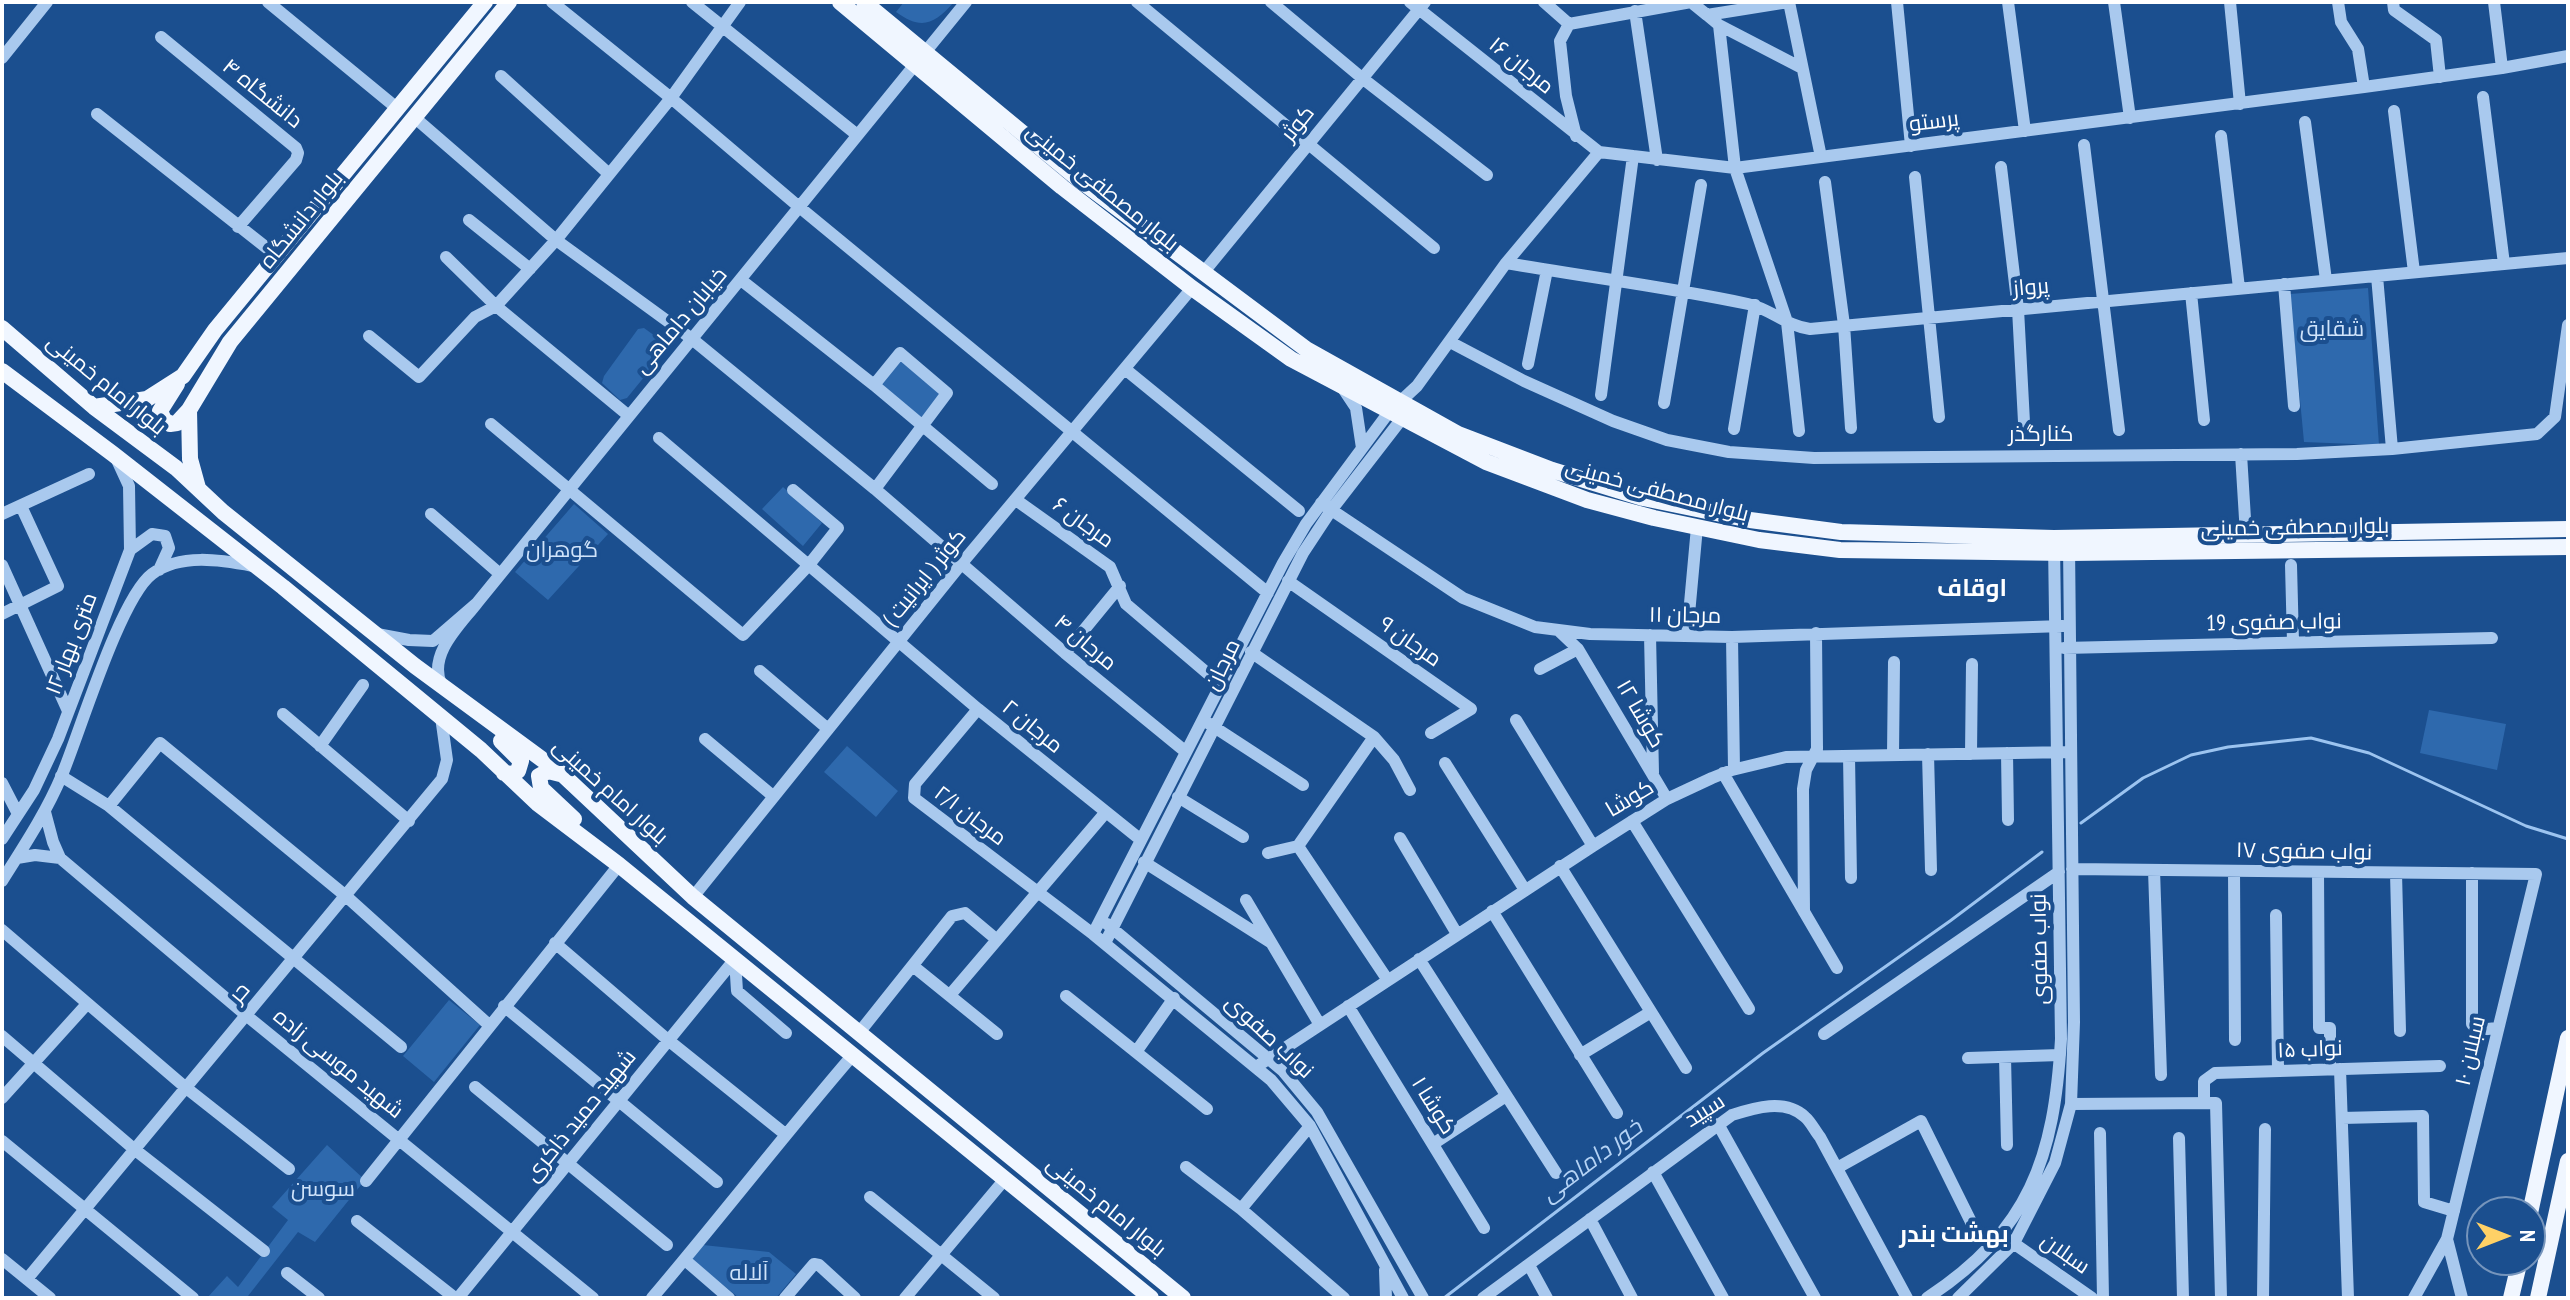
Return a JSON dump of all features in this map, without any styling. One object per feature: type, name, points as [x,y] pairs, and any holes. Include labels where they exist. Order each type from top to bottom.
[{"type":"main road","name":"بلوار دانشگاه","points":[[94,407],[147,399],[183,376],[215,330],[485,2]]},
{"type":"main road","name":"بلوار دانشگاه","points":[[189,410],[230,342],[509,2]]},
{"type":"main road","name":"بلوار مصطفی خمینی","points":[[840,2],[1306,349],[1486,462],[1587,500],[1759,540],[1840,550],[2061,545],[2563,549]]},
{"type":"main road","name":"بلوار مصطفی خمینی","points":[[864,2],[919,58],[1062,187],[1192,288],[1291,359],[1339,385],[1552,470],[1643,498],[1735,517],[1841,532],[2061,545],[2246,535],[2568,529]]},
{"type":"main road","name":"بلوار امام خمینی","points":[[2,328],[94,407],[176,468],[441,684],[562,774],[693,897],[1183,1298]]},
{"type":"main road","name":"بلوار امام خمینی","points":[[2,371],[256,566],[481,750],[537,803],[619,865],[1151,1298]]},
{"type":"main road","points":[[183,376],[160,411],[170,424],[177,423],[189,410]]},
{"type":"main road","points":[[189,410],[190,459],[198,489]]},
{"type":"main road","points":[[480,714],[490,732],[515,752],[521,761],[518,771],[504,773]]},
{"type":"main road","points":[[562,774],[548,771],[539,776],[538,782],[576,822],[584,838]]},
{"type":"main road","points":[[2534,1196],[2568,1038]]},
{"type":"main road","points":[[2538,1298],[2568,1161]]},
{"type":"main road","points":[[2511,1298],[2516,1276]]},
{"type":"street","points":[[4,52],[47,2]]},
{"type":"street","points":[[268,2],[398,109]]},
{"type":"street","points":[[552,2],[1268,593]]},
{"type":"street","points":[[692,2],[856,134]]},
{"type":"street","points":[[369,336],[419,377],[475,317],[496,306],[556,240],[671,98],[740,2]]},
{"type":"street","name":"خیابان داماهی","points":[[441,684],[437,674],[438,661],[445,646],[477,603],[966,2]]},
{"type":"street","points":[[1137,2],[1434,248]]},
{"type":"street","points":[[1271,2],[1362,78],[1487,175]]},
{"type":"street","points":[[1544,2],[1569,24]]},
{"type":"street","points":[[1569,24],[1691,2],[1719,25],[1800,67]]},
{"type":"street","points":[[1707,15],[1788,2],[1821,157]]},
{"type":"street","points":[[1897,2],[1911,146]]},
{"type":"street","points":[[2008,2],[2025,131]]},
{"type":"street","points":[[2114,2],[2130,118]]},
{"type":"street","points":[[2230,2],[2240,104]]},
{"type":"street","points":[[2338,2],[2341,22],[2358,49],[2364,87]]},
{"type":"street","points":[[2393,2],[2394,10],[2436,40],[2440,77]]},
{"type":"street","points":[[2494,2],[2502,68]]},
{"type":"street","name":"کوثر","points":[[1203,273],[1418,5]]},
{"type":"street","name":"مرجان ۱۶","points":[[1418,5],[1599,152]]},
{"type":"street","points":[[1635,11],[1657,160]]},
{"type":"street","points":[[1569,24],[1560,41],[1566,96],[1576,136]]},
{"type":"street","points":[[1719,25],[1735,168],[1787,322],[1799,431]]},
{"type":"street","name":"دانشگاه ۴","points":[[161,37],[296,148],[296,160],[238,227]]},
{"type":"street","name":"پرستو","points":[[1599,152],[1735,168],[2240,104],[2568,56]]},
{"type":"street","points":[[501,76],[609,174]]},
{"type":"street","points":[[2483,97],[2504,264]]},
{"type":"street","points":[[2394,111],[2414,272]]},
{"type":"street","points":[[97,114],[277,256]]},
{"type":"street","name":"مرجان ۴","points":[[414,117],[556,240],[692,339],[875,489],[1065,653],[1186,752]]},
{"type":"street","points":[[2305,122],[2326,280]]},
{"type":"street","points":[[2221,136],[2239,288]]},
{"type":"street","points":[[2084,145],[2119,430]]},
{"type":"street","points":[[1400,410],[1506,263],[1599,152]]},
{"type":"street","points":[[1601,395],[1633,156]]},
{"type":"street","points":[[2001,167],[2018,309],[2024,422]]},
{"type":"street","points":[[1915,177],[1939,417]]},
{"type":"street","points":[[1825,182],[1844,325],[1851,428]]},
{"type":"street","points":[[1664,403],[1701,185]]},
{"type":"street","points":[[469,220],[530,269]]},
{"type":"street","points":[[446,257],[496,306],[629,416]]},
{"type":"street","name":"پرواز","points":[[1506,263],[1684,290],[1755,305],[1769,309],[1787,322],[1810,329],[2568,258]]},
{"type":"street","points":[[1528,364],[1547,270]]},
{"type":"street","points":[[2377,276],[2392,449]]},
{"type":"street","points":[[741,280],[874,385],[992,484]]},
{"type":"street","points":[[2284,284],[2294,406]]},
{"type":"street","name":"کوثر ( ایرانیت )","points":[[693,897],[962,563],[1192,288]]},
{"type":"street","points":[[2191,293],[2204,420]]},
{"type":"street","points":[[1734,429],[1755,305]]},
{"type":"street","name":"کنارگذر","points":[[1450,342],[1524,381],[1613,421],[1667,440],[1729,452],[1814,458],[2241,454],[2392,449],[2537,434],[2555,417],[2568,325]]},
{"type":"street","points":[[874,385],[900,353],[947,393],[875,489]]},
{"type":"street","points":[[1125,369],[1299,511]]},
{"type":"street","points":[[1339,385],[1356,408],[1362,448]]},
{"type":"street","name":"مرجان","points":[[1105,943],[1327,506],[1362,448],[1400,410]]},
{"type":"street","name":"مرجان","points":[[1093,934],[1220,684],[1306,524],[1327,506],[1400,410]]},
{"type":"street","points":[[491,424],[743,635],[808,566],[838,528],[793,490]]},
{"type":"street","name":"مرجان ۲","points":[[659,438],[978,709],[1141,840]]},
{"type":"street","name":"۱۲ متری بهار","points":[[2,839],[43,771],[130,550],[129,486],[125,472],[113,454]]},
{"type":"street","points":[[2241,454],[2246,535]]},
{"type":"street","points":[[2,514],[89,474]]},
{"type":"street","name":"مرجان ۶","points":[[1016,500],[1110,567],[1126,604],[1220,684]]},
{"type":"street","points":[[2,614],[58,586],[21,506]]},
{"type":"street","name":"مرجان ۱۱","points":[[1327,506],[1463,598],[1535,627],[1590,634],[1732,637],[2064,626]]},
{"type":"street","points":[[431,514],[500,574]]},
{"type":"street","points":[[1687,636],[1697,527]]},
{"type":"street","points":[[130,550],[152,534],[165,536],[169,548],[154,573]]},
{"type":"street","name":"نواب صفوی","points":[[1927,1298],[1963,1272],[2001,1235],[2034,1178],[2055,1114],[2060,1055],[2067,1040],[2072,869],[2071,752],[2061,545]]},
{"type":"street","points":[[154,573],[199,560],[256,566]]},
{"type":"street","points":[[2,565],[68,711]]},
{"type":"street","points":[[2291,565],[2293,642]]},
{"type":"street","name":"۱۲ متری بهار","points":[[2,881],[45,812],[117,633],[136,592],[154,573]]},
{"type":"street","name":"مرجان ۹","points":[[1288,581],[1471,709],[1431,733]]},
{"type":"street","points":[[1065,653],[1120,586]]},
{"type":"street","name":"خیابان داماهی","points":[[377,633],[409,640],[433,641],[477,603]]},
{"type":"street","name":"کوشا ۱۲","points":[[1558,630],[1578,649],[1667,799]]},
{"type":"street","points":[[1804,912],[1803,789],[1806,770],[1817,749],[1816,633]]},
{"type":"street","points":[[1650,635],[1653,777]]},
{"type":"street","points":[[1732,637],[1728,771],[1837,968]]},
{"type":"street","name":"نواب صفوی 19","points":[[2064,648],[2492,638]]},
{"type":"street","name":"نواب صفوی","points":[[1958,1298],[2014,1243],[2055,1163],[2071,1104],[2059,872],[2057,752],[2064,648]]},
{"type":"street","points":[[1540,669],[1578,649]]},
{"type":"street","points":[[1251,652],[1374,737],[1394,760],[1410,790]]},
{"type":"street","points":[[1893,755],[1894,662]]},
{"type":"street","points":[[1971,754],[1972,664]]},
{"type":"street","points":[[760,671],[828,729]]},
{"type":"street","points":[[320,746],[363,685]]},
{"type":"street","name":"مرجان ۲/۱","points":[[978,709],[915,784],[914,798],[1093,934]]},
{"type":"street","points":[[283,714],[409,821]]},
{"type":"street","name":"حر","points":[[27,1279],[442,779],[447,760],[441,717]]},
{"type":"street","points":[[1202,720],[1303,785]]},
{"type":"street","points":[[1516,720],[1593,846]]},
{"type":"street","points":[[1268,853],[1298,846],[1374,737]]},
{"type":"street","points":[[705,739],[773,796]]},
{"type":"street","points":[[109,806],[160,743],[347,897],[489,1025]]},
{"type":"street","name":"کوشا","points":[[1256,1067],[1560,866],[1667,799],[1728,771],[1786,757],[2071,752]]},
{"type":"street","points":[[2007,753],[2008,820]]},
{"type":"street","points":[[1928,754],[1931,870]]},
{"type":"street","points":[[1849,756],[1851,878]]},
{"type":"street","points":[[1445,763],[1525,890]]},
{"type":"street","points":[[61,776],[109,806],[401,1047]]},
{"type":"street","points":[[2,783],[17,816],[2,823]]},
{"type":"street","points":[[1178,797],[1243,837]]},
{"type":"street","points":[[45,812],[60,858]]},
{"type":"street","points":[[950,995],[1106,812]]},
{"type":"street","points":[[1632,821],[1749,1009]]},
{"type":"street","points":[[1400,838],[1457,934]]},
{"type":"street","points":[[1298,846],[1387,979]]},
{"type":"street","points":[[17,858],[35,855],[60,858]]},
{"type":"street","name":"شهید موسی زاده","points":[[60,858],[247,1016],[593,1298]]},
{"type":"street","points":[[1144,862],[1270,942]]},
{"type":"street","points":[[366,1181],[619,865]]},
{"type":"street","points":[[1560,866],[1686,1068]]},
{"type":"street","name":"نواب صفوی ۱۷","points":[[2072,869],[2536,874]]},
{"type":"street","points":[[2154,870],[2161,1075]]},
{"type":"street","points":[[2234,871],[2235,1040]]},
{"type":"street","points":[[1824,1034],[2059,872]]},
{"type":"street","points":[[2318,872],[2319,1028],[2330,1028],[2342,1118],[2348,1298]]},
{"type":"street","points":[[2396,873],[2400,1031]]},
{"type":"street","points":[[2472,873],[2472,1024],[2478,1030],[2497,1028]]},
{"type":"street","name":"سبلان ۱۰","points":[[2414,1298],[2447,1239],[2536,874]]},
{"type":"street","points":[[1246,900],[1320,1025]]},
{"type":"street","points":[[1492,911],[1617,1113]]},
{"type":"street","points":[[858,1034],[952,916],[965,913],[1000,934]]},
{"type":"street","points":[[2276,915],[2278,1071]]},
{"type":"street","name":"نواب صفوی","points":[[1100,919],[1268,1059],[1299,1089],[1317,1112],[1420,1297]]},
{"type":"street","points":[[2,930],[185,1087],[289,1169]]},
{"type":"street","name":"نواب صفوی","points":[[1093,934],[1271,1080],[1310,1126],[1403,1298]]},
{"type":"street","points":[[555,943],[668,1040],[785,1134]]},
{"type":"street","points":[[735,959],[737,991],[786,1033]]},
{"type":"street","name":"شهید حمید ذاکری","points":[[456,1298],[735,959]]},
{"type":"street","points":[[1419,959],[1556,1173]]},
{"type":"street","points":[[913,966],[997,1034]]},
{"type":"street","points":[[1066,996],[1207,1109]]},
{"type":"street","points":[[1136,1052],[1174,998]]},
{"type":"street","points":[[2,1098],[87,1004]]},
{"type":"street","points":[[504,1006],[717,1182]]},
{"type":"street","name":"کوشا ۱","points":[[1348,1006],[1484,1228]]},
{"type":"street","points":[[1580,1055],[1651,1012]]},
{"type":"street","points":[[2,1036],[134,1149],[264,1251]]},
{"type":"street","points":[[1968,1058],[2060,1055]]},
{"type":"street","points":[[652,1298],[852,1056]]},
{"type":"street","points":[[2005,1057],[2007,1145]]},
{"type":"street","name":"نواب ۱۵","points":[[2210,1103],[2204,1081],[2215,1073],[2440,1066]]},
{"type":"street","points":[[475,1087],[667,1245]]},
{"type":"street","points":[[1433,1144],[1506,1096]]},
{"type":"street","points":[[2071,1104],[2210,1103],[2221,1298]]},
{"type":"street","name":"سپید","points":[[1483,1298],[1732,1115],[1759,1106],[1786,1107],[1804,1116],[1837,1168]]},
{"type":"street","points":[[2342,1118],[2423,1116],[2424,1202],[2454,1211]]},
{"type":"street","points":[[1907,1298],[1837,1168],[1921,1121],[1977,1234]]},
{"type":"street","points":[[1718,1124],[1815,1298]]},
{"type":"street","points":[[1241,1209],[1310,1126]]},
{"type":"street","points":[[2263,1298],[2265,1129]]},
{"type":"street","points":[[2100,1133],[2103,1298]]},
{"type":"street","points":[[2179,1138],[2183,1298]]},
{"type":"street","points":[[2,1141],[193,1298]]},
{"type":"street","points":[[1186,1167],[1241,1209],[1344,1298]]},
{"type":"street","points":[[1653,1172],[1723,1298]]},
{"type":"street","points":[[905,1298],[1005,1179]]},
{"type":"street","points":[[870,1197],[994,1298]]},
{"type":"street","points":[[1590,1219],[1632,1298]]},
{"type":"street","points":[[357,1221],[456,1298]]},
{"type":"street","name":"سبلان","points":[[2001,1235],[2092,1298]]},
{"type":"street","name":"سبلان ۱۰","points":[[2447,1239],[2462,1298]]},
{"type":"street","points":[[2,1259],[50,1298]]},
{"type":"street","points":[[685,1260],[729,1298]]},
{"type":"street","points":[[785,1298],[814,1264],[819,1265],[855,1298]]},
{"type":"street","points":[[1529,1265],[1547,1298]]},
{"type":"street","points":[[1385,1267],[1386,1298]]},
{"type":"street","points":[[287,1273],[319,1298]]},
{"type":"green space","points":[[904,2],[954,2],[940,16],[920,23],[896,12]]},
{"type":"green space","name":"شقایق","points":[[2368,288],[2379,445],[2304,442],[2290,294]]},
{"type":"green space","points":[[644,328],[666,344],[667,349],[627,398],[620,400],[602,383],[604,376],[638,329]]},
{"type":"green space","points":[[900,359],[941,393],[921,418],[880,384]]},
{"type":"green space","points":[[783,487],[822,523],[803,546],[762,509]]},
{"type":"green space","name":"گوهران","points":[[574,504],[608,534],[548,600],[515,572]]},
{"type":"green space","points":[[2429,710],[2506,724],[2497,770],[2420,753]]},
{"type":"green space","points":[[847,746],[898,791],[876,817],[824,772]]},
{"type":"green space","points":[[449,1000],[480,1025],[434,1082],[403,1056]]},
{"type":"green space","name":"سوسن","points":[[327,1145],[365,1180],[315,1242],[298,1232],[249,1298],[207,1298],[227,1276],[238,1287],[288,1220],[272,1207]]},
{"type":"green space","name":"آلاله","points":[[703,1245],[769,1252],[796,1274],[776,1298],[739,1298],[690,1258]]},
{"type":"waterway","points":[[2081,823],[2143,778],[2191,755],[2228,747],[2311,738],[2369,753],[2526,826],[2568,839]]},
{"type":"waterway","name":"خور داماهی","points":[[1444,1298],[1763,1053],[2042,852]]},
{"type":"district","name":"اوقاف","points":[[1972,589]]},
{"type":"district","name":"بهشت بندر","points":[[1954,1235]]}]
